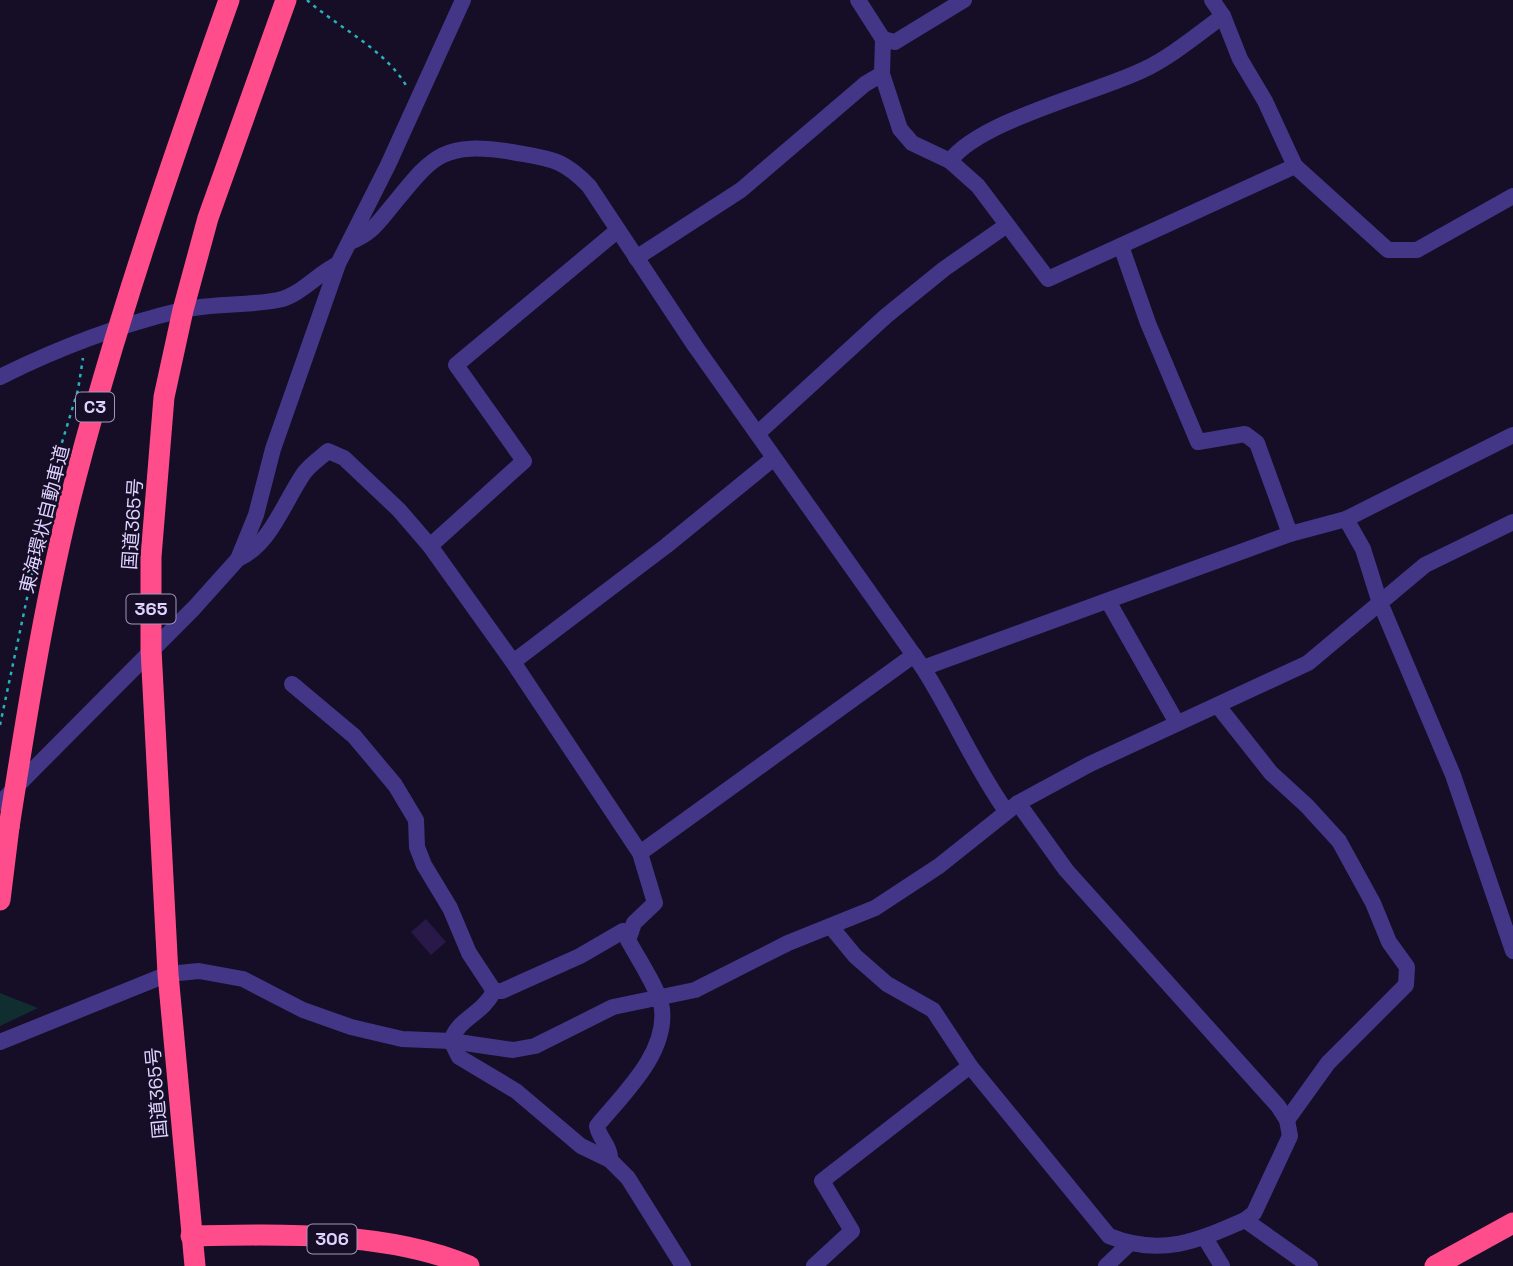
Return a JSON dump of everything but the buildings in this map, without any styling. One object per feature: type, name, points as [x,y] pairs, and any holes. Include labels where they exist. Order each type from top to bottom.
[{"type":"highway","name":"東海環状自動車道","points":[[0,901],[9,827],[44,613],[97,398],[167,173],[229,0]]},
{"type":"highway","name":"国道365号","points":[[195,1266],[168,974],[151,649],[151,557],[164,397],[183,310],[208,218],[286,0]]},
{"type":"highway","points":[[1435,1266],[1513,1223]]},
{"type":"highway","name":"306","points":[[191,1236],[383,1241],[436,1252],[469,1266]]},
{"type":"street","points":[[238,559],[256,514],[273,449],[338,264],[463,0]]},
{"type":"street","points":[[858,0],[883,39],[882,74],[900,130],[912,144],[950,161],[978,186],[1048,279],[1295,166]]},
{"type":"street","points":[[883,39],[895,42],[964,0]]},
{"type":"street","points":[[1213,0],[1295,166],[1388,250],[1417,250],[1513,196]]},
{"type":"street","points":[[950,161],[958,150],[1005,125],[1145,70],[1223,16]]},
{"type":"street","points":[[636,258],[741,190],[865,84],[882,74]]},
{"type":"street","points":[[350,242],[369,235],[429,161],[452,149],[485,148],[568,165],[589,186],[774,458],[919,662],[954,716],[982,778],[1012,807],[1278,1106],[1287,1120],[1290,1136],[1259,1204],[1245,1220],[1185,1245],[1129,1244],[1109,1236],[970,1066],[933,1010],[887,984],[855,956],[832,928]]},
{"type":"street","points":[[758,433],[886,316],[944,269],[1007,225]]},
{"type":"street","points":[[430,546],[524,461],[456,365],[618,230]]},
{"type":"street","points":[[1121,246],[1148,323],[1198,442],[1245,434],[1257,443],[1290,534]]},
{"type":"street","points":[[0,377],[82,341],[183,310],[232,302],[280,300],[338,264]]},
{"type":"street","points":[[640,853],[919,662],[1108,601],[1290,534],[1346,519],[1513,435]]},
{"type":"street","points":[[0,803],[238,559],[251,553],[305,471],[328,451],[344,458],[399,510],[430,546],[513,662],[640,853],[655,903],[634,923],[628,940],[662,1007],[660,1033],[647,1064],[597,1126],[598,1135],[610,1151],[610,1160]]},
{"type":"street","points":[[513,662],[666,546],[774,458]]},
{"type":"street","points":[[1346,519],[1363,549],[1379,600],[1454,775],[1511,941]]},
{"type":"street","points":[[0,1042],[168,974],[198,971],[243,979],[303,1010],[351,1027],[402,1039],[451,1041],[513,1050],[535,1046],[613,1007],[695,990],[788,943],[832,928],[875,908],[973,840],[1012,807],[1177,723],[1308,663],[1379,600],[1425,565],[1513,522]]},
{"type":"street","points":[[1108,601],[1177,723]]},
{"type":"street","points":[[292,684],[354,736],[395,785],[416,820],[417,847],[424,865],[450,908],[469,953],[494,991]]},
{"type":"street","points":[[1218,706],[1270,774],[1307,806],[1339,841],[1373,903],[1389,942],[1407,967],[1406,985],[1328,1063],[1287,1120]]},
{"type":"street","points":[[494,991],[502,991],[580,956],[623,931],[631,932]]},
{"type":"street","points":[[494,991],[486,1006],[455,1028],[451,1041],[459,1057],[516,1091],[581,1146],[610,1160],[628,1178],[683,1266]]},
{"type":"street","points":[[814,1266],[852,1231],[822,1181],[970,1066]]},
{"type":"street","points":[[1245,1220],[1310,1266]]},
{"type":"street","points":[[1205,1238],[1222,1266]]},
{"type":"street","points":[[1106,1266],[1129,1244]]},
{"type":"path","points":[[307,0],[330,20],[395,66],[408,88]]},
{"type":"path","points":[[0,725],[56,462],[78,390],[83,363],[82,341]]},
{"type":"green space","points":[[0,993],[38,1008],[0,1026]]}]
